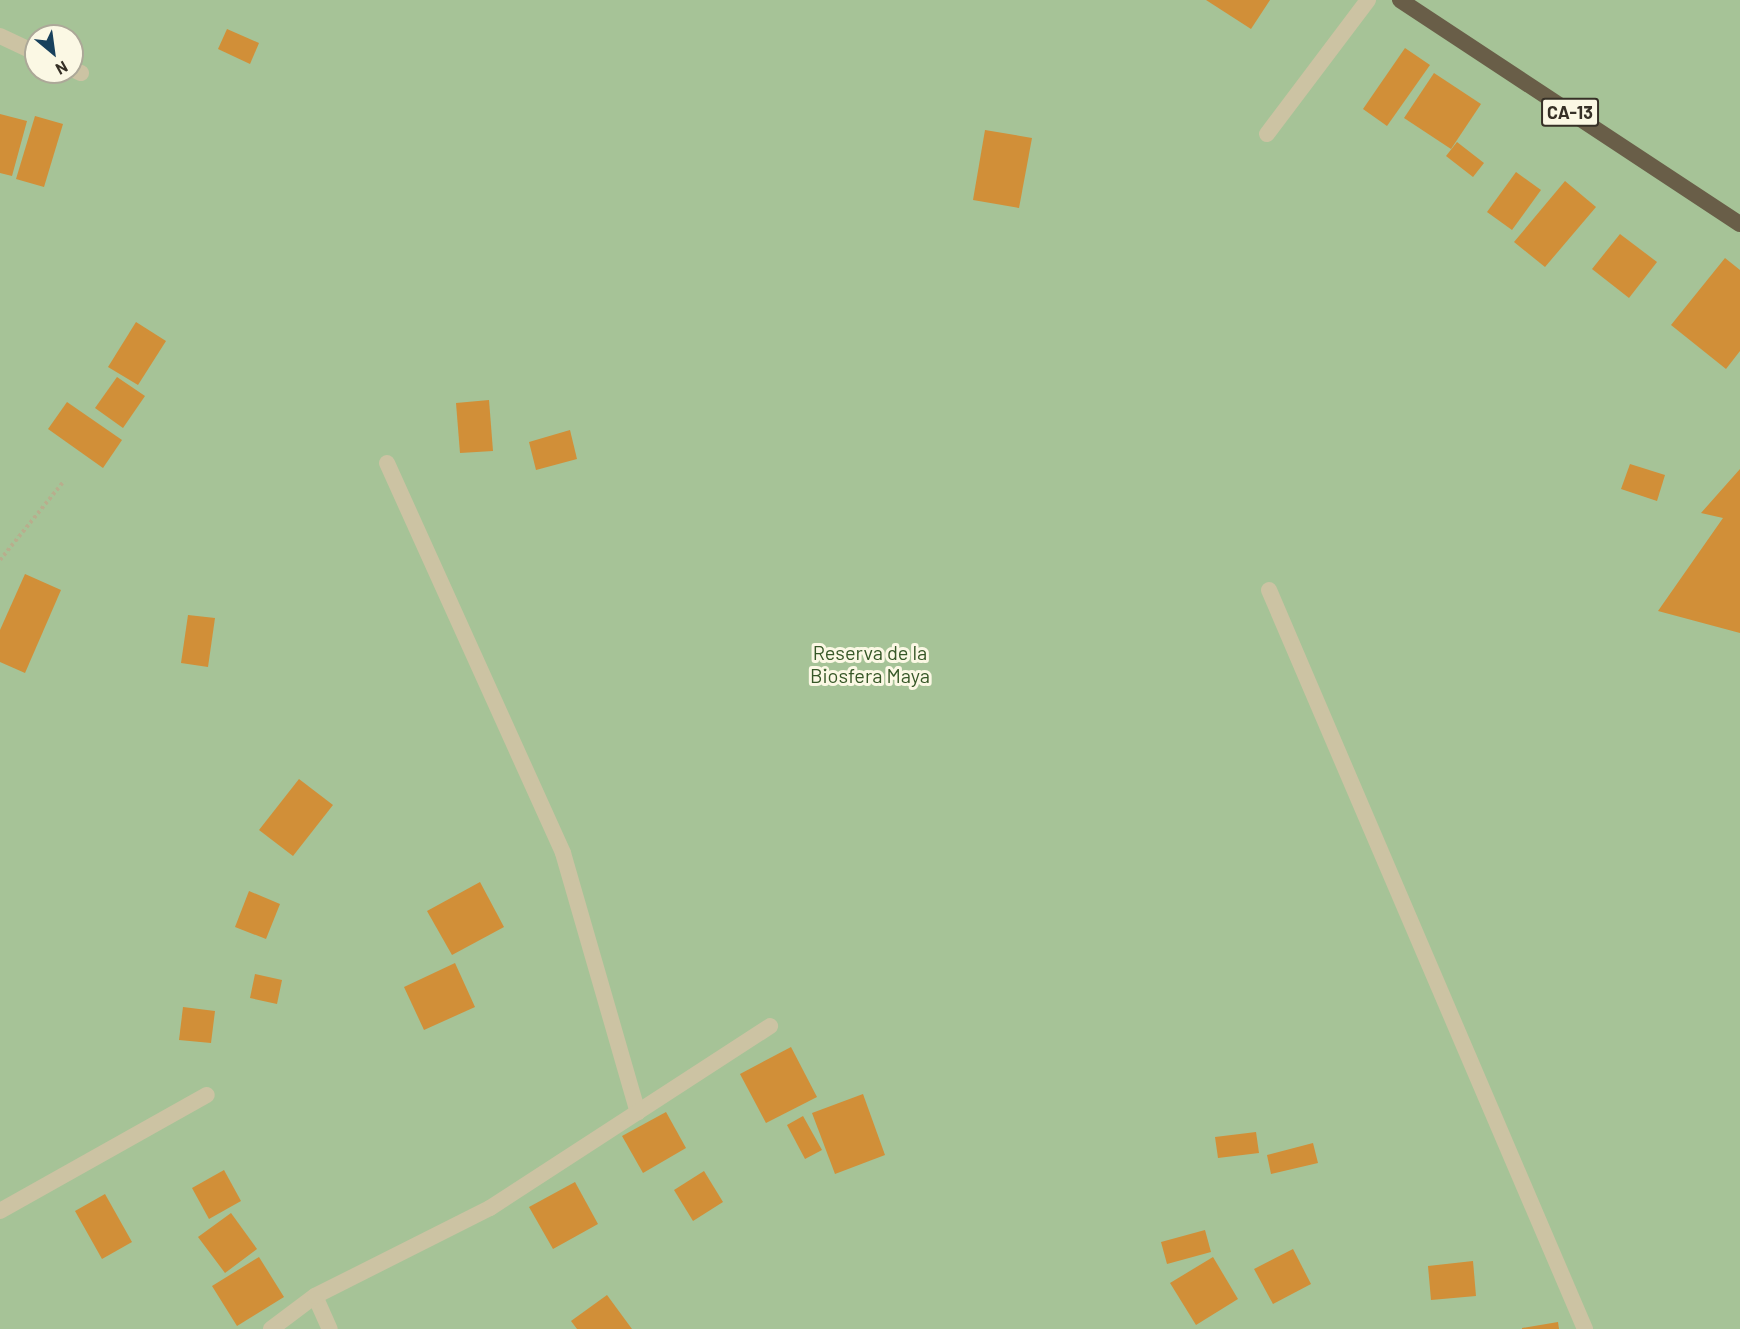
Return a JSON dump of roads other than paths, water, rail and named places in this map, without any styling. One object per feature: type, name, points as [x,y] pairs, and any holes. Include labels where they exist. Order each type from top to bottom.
[{"type":"highway","name":"CA-13","points":[[1400,0],[1740,224]]},
{"type":"street","points":[[1267,134],[1368,0]]},
{"type":"street","points":[[0,36],[24,47]]},
{"type":"street","points":[[387,463],[563,853],[638,1112]]},
{"type":"street","points":[[1269,590],[1585,1329]]},
{"type":"street","points":[[271,1329],[315,1296],[490,1208],[770,1026]]},
{"type":"street","points":[[0,1210],[207,1095]]},
{"type":"street","points":[[315,1296],[330,1329]]},
{"type":"park label","name":"Reserva de la Biosfera Maya","points":[[870,664]]}]
